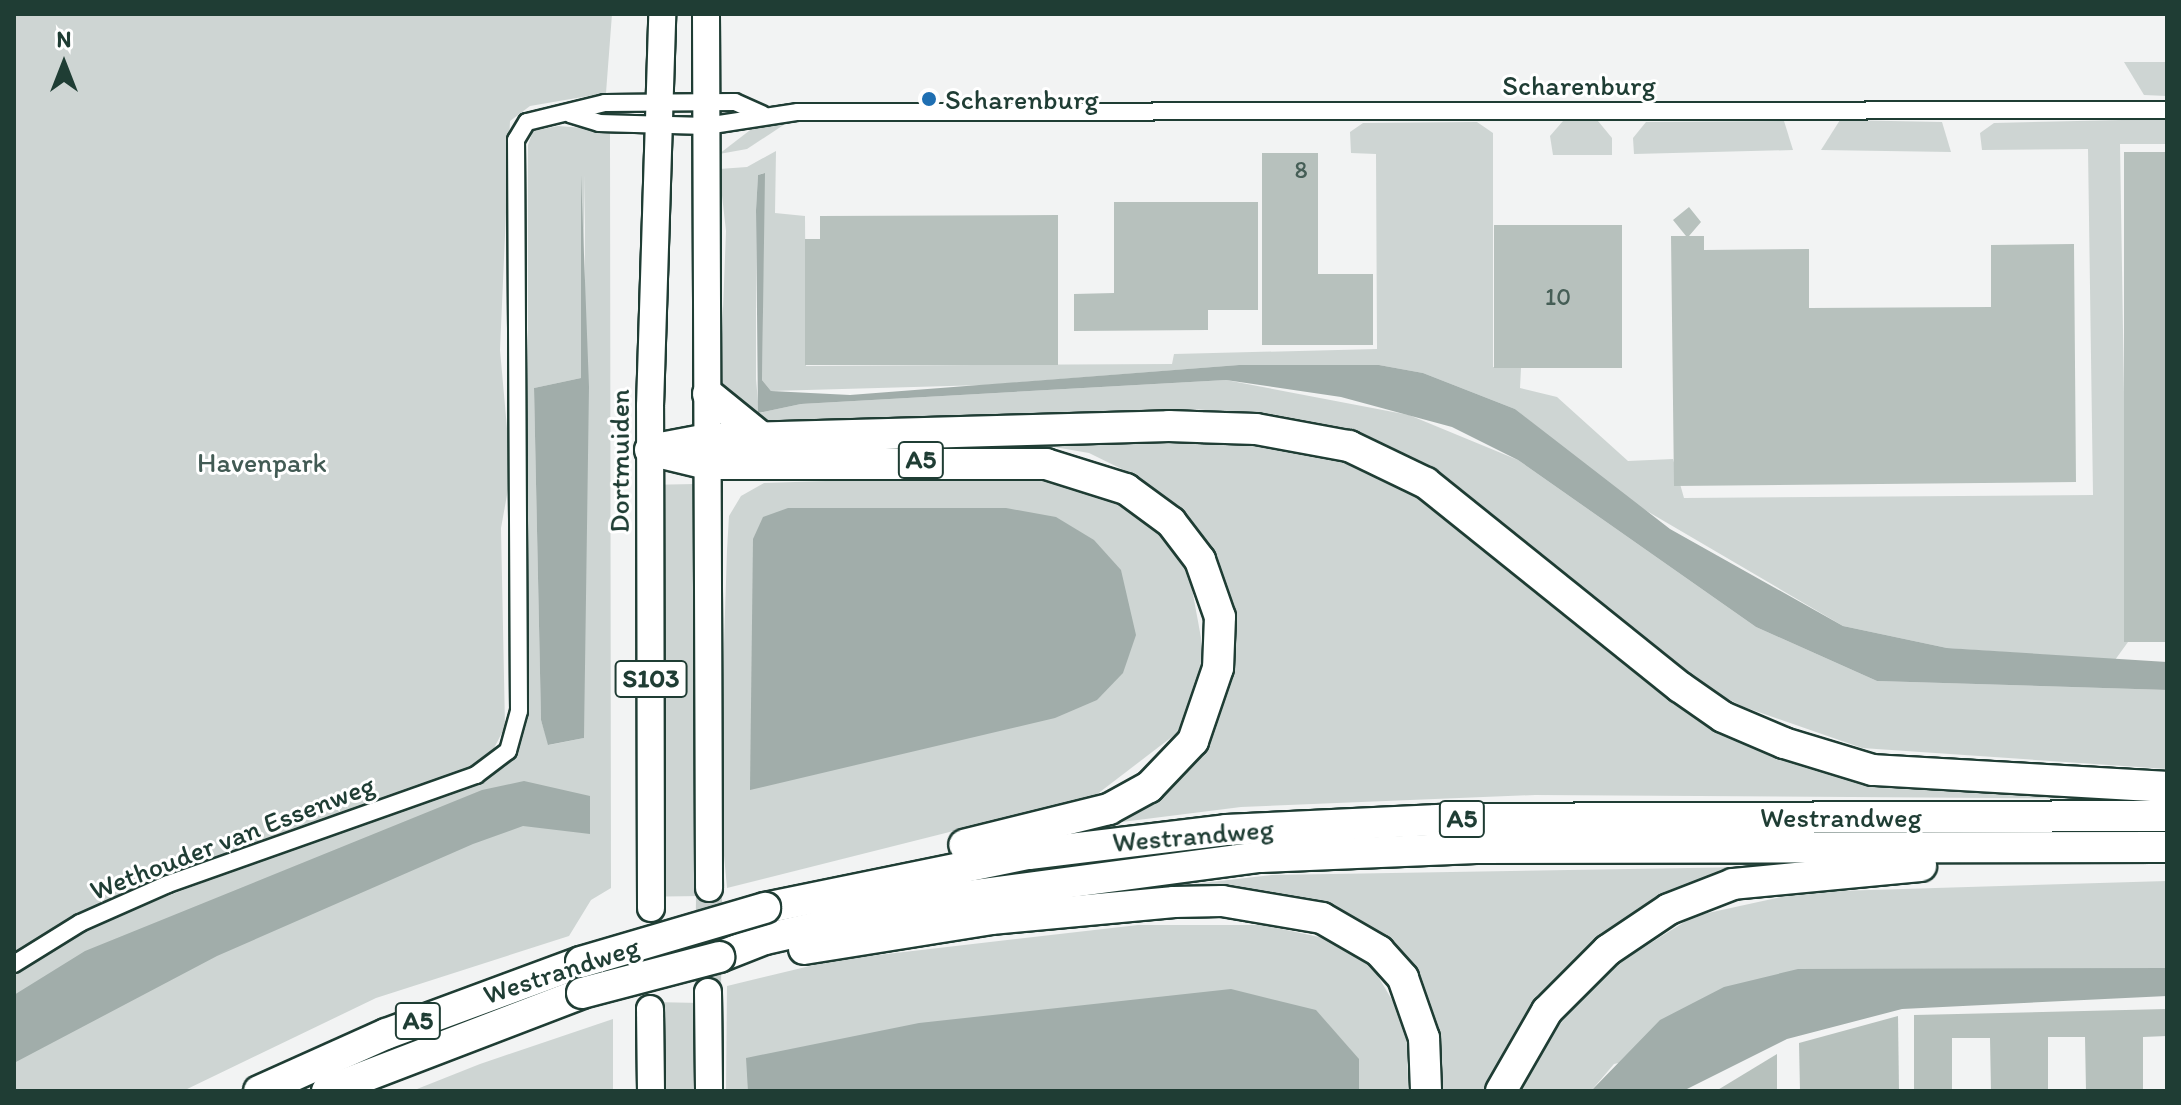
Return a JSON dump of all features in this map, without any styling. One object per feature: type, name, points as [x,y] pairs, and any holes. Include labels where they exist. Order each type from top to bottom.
[{"type":"highway","points":[[708,394],[762,438]]},
{"type":"highway","name":"A5","points":[[707,451],[762,438],[1169,426],[1256,429],[1349,446],[1426,483],[1680,687],[1723,717],[1784,743],[1873,770],[2167,787]]},
{"type":"highway","points":[[650,450],[707,451]]},
{"type":"highway","name":"A5","points":[[707,451],[996,460],[1083,470],[1171,522],[1200,560],[1220,617],[1207,716],[1175,765],[1149,787],[1065,824],[852,869],[765,908]]},
{"type":"highway","name":"Westrandweg","points":[[259,1091],[386,1034],[581,962],[765,908],[1015,856],[1226,830],[1456,819],[2167,816]]},
{"type":"highway","name":"A5","points":[[1501,1091],[1547,1011],[1608,950],[1669,909],[1733,884],[1817,871],[2162,847]]},
{"type":"highway","name":"Westrandweg","points":[[327,1091],[582,993],[719,957],[1033,884],[1261,857],[1476,848],[2162,847]]},
{"type":"highway","name":"A5","points":[[765,948],[991,919],[1174,902],[1260,905],[1322,918],[1379,951],[1417,1006],[1426,1091]]},
{"type":"main road","name":"Dortmuiden","points":[[651,908],[650,450],[662,14]]},
{"type":"main road","name":"S103","points":[[706,14],[709,888]]},
{"type":"main road","points":[[708,992],[709,1091]]},
{"type":"main road","points":[[650,1009],[651,1091]]},
{"type":"street","points":[[570,114],[605,103],[661,113],[706,113]]},
{"type":"street","name":"Scharenburg","points":[[706,113],[2167,110]]},
{"type":"street","points":[[570,114],[762,114]]},
{"type":"street","name":"Wethouder van Essenweg","points":[[14,964],[80,923],[168,884],[476,775],[508,751],[519,711],[516,140],[527,122],[570,114]]},
{"type":"green space","name":"Havenpark","points":[[14,14],[612,14],[606,93],[530,106],[510,121],[500,350],[511,473],[501,528],[505,727],[493,750],[473,766],[166,880],[14,956]]},
{"type":"green space","points":[[2124,62],[2167,62],[2167,96],[2144,95]]},
{"type":"green space","points":[[2167,119],[2167,144],[2120,144],[2128,642],[2115,660],[1947,648],[1843,626],[1628,500],[1515,409],[1423,373],[1379,365],[1239,365],[985,385],[771,391],[762,380],[764,173],[758,175],[756,210],[756,379],[759,413],[801,404],[1226,380],[1409,415],[1518,460],[1756,627],[1877,681],[2167,690],[2167,769],[1862,748],[1744,707],[1678,674],[1460,491],[1348,433],[1281,416],[1193,409],[753,421],[720,388],[726,231],[719,169],[747,167],[776,151],[775,213],[805,216],[806,366],[1172,364],[1174,354],[1377,349],[1376,154],[1351,153],[1350,132],[1363,123],[1477,122],[1493,133],[1493,367],[1521,368],[1520,388],[1557,397],[1628,461],[1673,459],[1684,498],[2093,495],[2088,149],[1982,150],[1980,133],[1994,123]]},
{"type":"green space","points":[[1840,120],[1942,122],[1951,152],[1821,150]]},
{"type":"green space","points":[[1563,121],[1598,121],[1612,138],[1612,155],[1553,155],[1550,136]]},
{"type":"green space","points":[[1784,121],[1793,150],[1634,154],[1633,138],[1646,122]]},
{"type":"green space","points":[[758,124],[785,124],[747,149],[719,154]]},
{"type":"green space","points":[[558,126],[610,130],[611,888],[591,900],[569,936],[376,998],[183,1091],[14,1091],[14,971],[110,918],[505,767],[520,745],[528,717],[528,145],[533,131]],"holes":[[[585,175],[584,738],[549,745],[541,720],[534,388],[581,378]]]},
{"type":"green space","points":[[1043,435],[1275,438],[1395,476],[1736,733],[2149,799],[1535,795],[1241,807],[1082,827],[1215,716],[1198,532],[1138,477],[1089,453],[1037,444]]},
{"type":"green space","points":[[1011,475],[1074,483],[1120,502],[1168,543],[1190,578],[1204,654],[1196,694],[1177,733],[1096,795],[727,888],[719,801],[727,550],[729,516],[741,496],[764,483]]},
{"type":"green space","points":[[695,484],[702,896],[664,897],[657,485]]},
{"type":"green space","points":[[1749,867],[1685,891],[1489,1091],[1434,1091],[1428,1009],[1323,903],[1214,891],[1001,906],[1272,875]]},
{"type":"green space","points":[[2167,881],[2167,968],[2024,970],[1614,1064],[1591,1091],[1520,1091],[1556,1028],[1612,967],[1694,916],[1804,892]]},
{"type":"green space","points":[[1138,925],[1263,925],[1333,940],[1373,968],[1407,1025],[1408,1091],[726,1091],[727,986],[835,960]]},
{"type":"green space","points":[[664,1002],[701,1003],[699,1091],[662,1090]]},
{"type":"green space","points":[[613,1019],[613,1091],[412,1091],[480,1064]]},
{"type":"shaded area","points":[[765,173],[762,380],[771,391],[850,395],[1239,365],[1379,365],[1423,373],[1515,409],[1670,529],[1843,626],[1947,648],[2167,662],[2167,690],[1877,681],[1756,627],[1518,460],[1452,427],[1341,397],[1226,380],[801,404],[758,413],[756,210],[758,175]]},
{"type":"shaded area","points":[[581,175],[589,387],[584,738],[548,745],[541,720],[534,388],[581,378]]},
{"type":"shaded area","points":[[788,508],[1006,508],[1056,517],[1094,540],[1121,570],[1136,635],[1123,673],[1097,700],[1055,718],[750,790],[753,539],[763,517]]},
{"type":"shaded area","points":[[524,781],[590,796],[590,834],[523,826],[473,844],[217,956],[14,1063],[14,995],[85,951],[482,790]]},
{"type":"shaded area","points":[[2167,968],[2167,996],[1902,1009],[1787,1039],[1683,1091],[1591,1091],[1660,1020],[1724,987],[1798,969]]},
{"type":"shaded area","points":[[1231,989],[1316,1010],[1359,1059],[1359,1091],[748,1091],[746,1058],[919,1023]]},
{"type":"building","points":[[2124,152],[2167,152],[2167,642],[2124,642]]},
{"type":"building","points":[[1262,153],[1318,153],[1318,274],[1373,274],[1373,345],[1262,345]]},
{"type":"building","points":[[1114,202],[1258,202],[1258,310],[1208,310],[1208,330],[1074,331],[1074,294],[1114,293]]},
{"type":"building","points":[[1689,207],[1701,222],[1689,236],[1704,236],[1704,250],[1809,249],[1809,308],[1991,307],[1991,245],[2074,244],[2076,482],[1674,486],[1671,236],[1686,236],[1673,220]]},
{"type":"building","points":[[1058,215],[1058,365],[805,365],[805,239],[820,239],[820,216]]},
{"type":"building","points":[[1494,225],[1622,225],[1622,368],[1494,368]]},
{"type":"building","points":[[2167,1009],[2167,1036],[2143,1037],[2143,1091],[2086,1091],[2085,1037],[2048,1037],[2048,1091],[1991,1091],[1990,1038],[1952,1038],[1952,1091],[1914,1091],[1914,1015]]},
{"type":"building","points":[[1898,1016],[1899,1091],[1800,1091],[1799,1043]]},
{"type":"building","points":[[1777,1054],[1777,1091],[1716,1091]]},
{"type":"tunnel","points":[[708,992],[709,888]]},
{"type":"place","name":"Scharenburg","points":[[929,99]]}]
